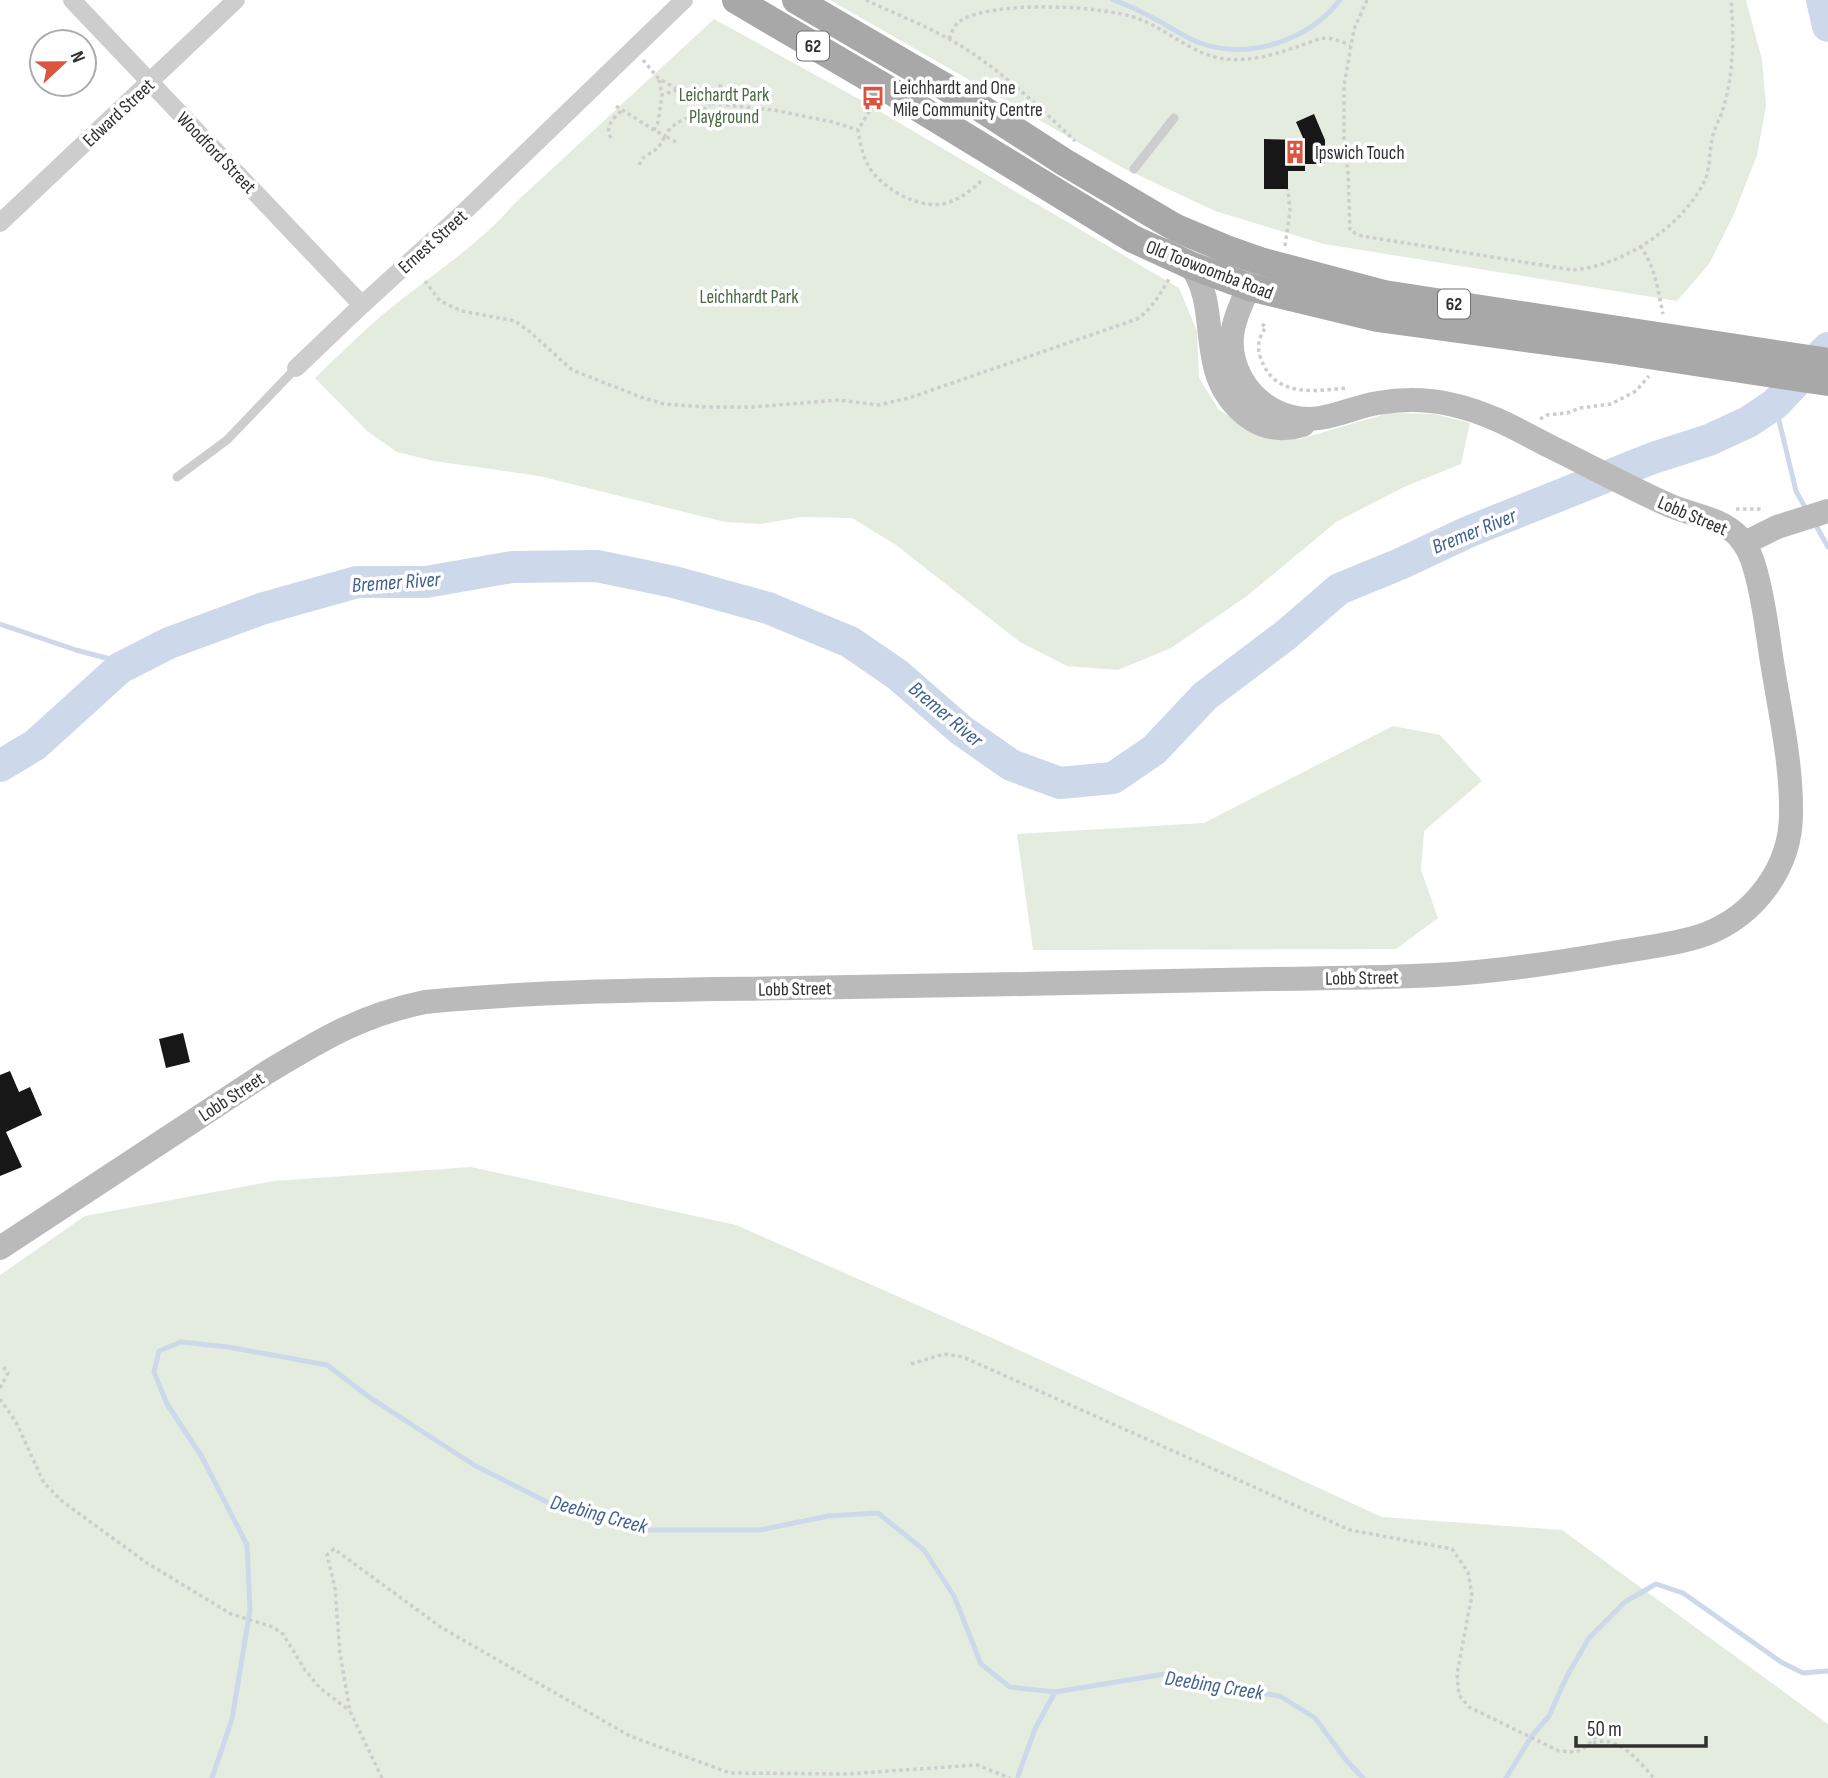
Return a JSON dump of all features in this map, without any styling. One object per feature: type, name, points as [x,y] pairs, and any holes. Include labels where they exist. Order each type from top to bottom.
[{"type":"main road","name":"Old Toowoomba Road","points":[[736,0],[1133,239],[1180,272],[1377,318],[1828,362]]},
{"type":"main road","name":"Old Toowoomba Road","points":[[796,0],[976,105],[1064,162],[1176,228],[1260,261],[1384,294],[1828,382]]},
{"type":"main road","points":[[1249,288],[1260,261]]},
{"type":"main road","points":[[1180,272],[1198,277],[1203,290],[1210,347],[1217,372],[1236,405],[1256,422],[1274,429],[1294,428],[1331,416]]},
{"type":"main road","name":"Lobb Street","points":[[0,1248],[266,1073],[340,1030],[379,1013],[425,1002],[592,991],[1440,975],[1552,963],[1663,944],[1705,934],[1737,918],[1763,894],[1782,862],[1791,822],[1786,755],[1757,574],[1745,543],[1721,523],[1667,505],[1481,412],[1422,400],[1390,401],[1308,419],[1282,414],[1261,402],[1244,384],[1233,358],[1232,334],[1235,317],[1249,288]]},
{"type":"main road","points":[[1745,543],[1777,527],[1828,511]]},
{"type":"street","name":"Woodford Street","points":[[72,0],[362,305]]},
{"type":"street","name":"Edward Street","points":[[0,223],[236,0]]},
{"type":"street","name":"Ernest Street","points":[[296,368],[463,213],[684,0]]},
{"type":"lane","points":[[1134,169],[1174,118]]},
{"type":"lane","name":"Ernest Street","points":[[177,477],[227,440],[296,368]]},
{"type":"path","points":[[866,0],[949,39],[988,64],[1084,149]]},
{"type":"path","points":[[1367,0],[1357,20],[1344,86],[1344,144],[1350,231],[1362,236],[1565,269],[1585,269],[1631,251],[1658,235],[1676,219],[1703,184],[1709,166],[1713,132],[1722,113],[1732,69],[1731,0]]},
{"type":"path","points":[[949,39],[961,20],[1003,7],[1028,6],[1082,9],[1135,18],[1152,24],[1200,52],[1224,59],[1258,57],[1327,38],[1351,45]]},
{"type":"path","points":[[634,50],[658,78],[699,102],[773,110],[858,130]]},
{"type":"path","points":[[654,130],[658,122],[662,95],[658,78]]},
{"type":"path","points":[[639,165],[658,148],[670,128],[706,109],[719,92],[722,81]]},
{"type":"path","points":[[662,95],[677,90]]},
{"type":"path","points":[[873,105],[858,130],[863,154],[870,168],[883,183],[901,195],[932,204],[948,203],[964,195],[982,180]]},
{"type":"path","points":[[616,106],[676,142]]},
{"type":"path","points":[[611,138],[609,124],[622,110]]},
{"type":"path","points":[[1287,189],[1290,211],[1284,247],[1293,251]]},
{"type":"path","points":[[425,281],[440,301],[462,311],[515,321],[572,370],[606,384],[664,404],[753,407],[839,400],[878,405],[909,398],[1138,319],[1180,272]]},
{"type":"path","points":[[911,1364],[944,1354],[963,1357],[1350,1530],[1452,1549],[1468,1572],[1472,1595],[1457,1674],[1460,1695],[1469,1707],[1559,1751],[1575,1752],[1583,1749],[1598,1735]]},
{"type":"path","points":[[0,1388],[8,1373],[2,1366]]},
{"type":"path","points":[[0,1399],[16,1422],[44,1483],[63,1502],[147,1563],[231,1614],[273,1627],[283,1634],[320,1688],[350,1711]]},
{"type":"path","points":[[382,1778],[350,1711],[340,1654],[335,1588],[327,1555],[334,1549],[442,1628],[630,1736],[730,1773],[846,1774],[977,1765],[1010,1778]]},
{"type":"path","points":[[1590,1744],[1599,1741],[1614,1743],[1627,1751],[1654,1778]]},
{"type":"green space","points":[[830,0],[1746,0],[1762,60],[1766,106],[1757,155],[1734,214],[1709,264],[1677,301],[1324,244],[1215,211],[1121,167]]},
{"type":"green space","name":"Leichhardt Park","points":[[714,19],[859,99],[1179,288],[1197,331],[1199,378],[1219,410],[1253,431],[1277,439],[1300,439],[1389,413],[1434,414],[1470,423],[1461,464],[1404,487],[1336,522],[1247,596],[1171,648],[1118,670],[1067,666],[1020,642],[896,545],[852,518],[801,517],[761,524],[725,522],[539,476],[434,461],[397,452],[367,431],[315,378],[382,315],[485,234]]},
{"type":"green space","points":[[1393,726],[1440,735],[1482,781],[1424,831],[1421,870],[1438,918],[1396,949],[1033,950],[1017,834],[1204,823]]},
{"type":"green space","points":[[471,1167],[736,1225],[1017,1349],[1382,1517],[1562,1530],[1828,1724],[1828,1778],[0,1778],[0,1275],[85,1216],[274,1181]]},
{"type":"building","name":"Ipswich Touch","points":[[1314,114],[1325,140],[1325,164],[1305,164],[1305,171],[1288,171],[1288,189],[1264,189],[1264,139],[1304,140],[1296,122]]},
{"type":"building","points":[[183,1033],[190,1062],[166,1068],[159,1039]]},
{"type":"building","points":[[10,1071],[19,1092],[30,1087],[42,1115],[6,1132],[22,1167],[0,1176],[0,1075]]},
{"type":"waterway","points":[[1113,0],[1143,12],[1196,42],[1219,48],[1238,49],[1257,48],[1295,36],[1312,26],[1340,0]]},
{"type":"waterway","name":"Bremer River","points":[[1822,0],[1828,26]]},
{"type":"waterway","name":"Bremer River","points":[[0,766],[35,745],[120,668],[169,643],[261,609],[357,582],[426,582],[512,567],[597,566],[674,582],[768,608],[850,642],[898,675],[961,730],[1011,765],[1060,783],[1113,778],[1154,750],[1205,696],[1287,634],[1339,589],[1468,532],[1653,458],[1709,440],[1748,422],[1775,404],[1828,348]]},
{"type":"waterway","name":"Deebing Creek","points":[[1775,404],[1796,491],[1807,511]]},
{"type":"waterway","name":"Deebing Creek","points":[[1814,522],[1828,547]]},
{"type":"waterway","points":[[0,624],[76,650],[129,664]]},
{"type":"waterway","name":"Deebing Creek","points":[[212,1778],[232,1719],[250,1610],[247,1545],[202,1457],[167,1404],[154,1372],[159,1351],[181,1342],[228,1347],[327,1365],[369,1397],[474,1465],[557,1507],[643,1530],[760,1530],[828,1516],[878,1513],[924,1550],[954,1596],[981,1664],[1010,1687],[1055,1692],[1165,1674],[1280,1696],[1315,1718],[1363,1778]]},
{"type":"waterway","name":"Deebing Creek","points":[[1506,1778],[1531,1737],[1549,1716],[1566,1678],[1589,1638],[1625,1602],[1656,1584],[1683,1593],[1781,1662],[1803,1673],[1828,1671]]},
{"type":"waterway","points":[[1018,1776],[1035,1729],[1055,1692]]},
{"type":"place","name":"Leichhardt and One Mile Community Centre","points":[[873,98]]},
{"type":"place","name":"Ipswich Touch","points":[[1295,152]]},
{"type":"park label","name":"Leichardt Park Playground","points":[[724,105]]}]
